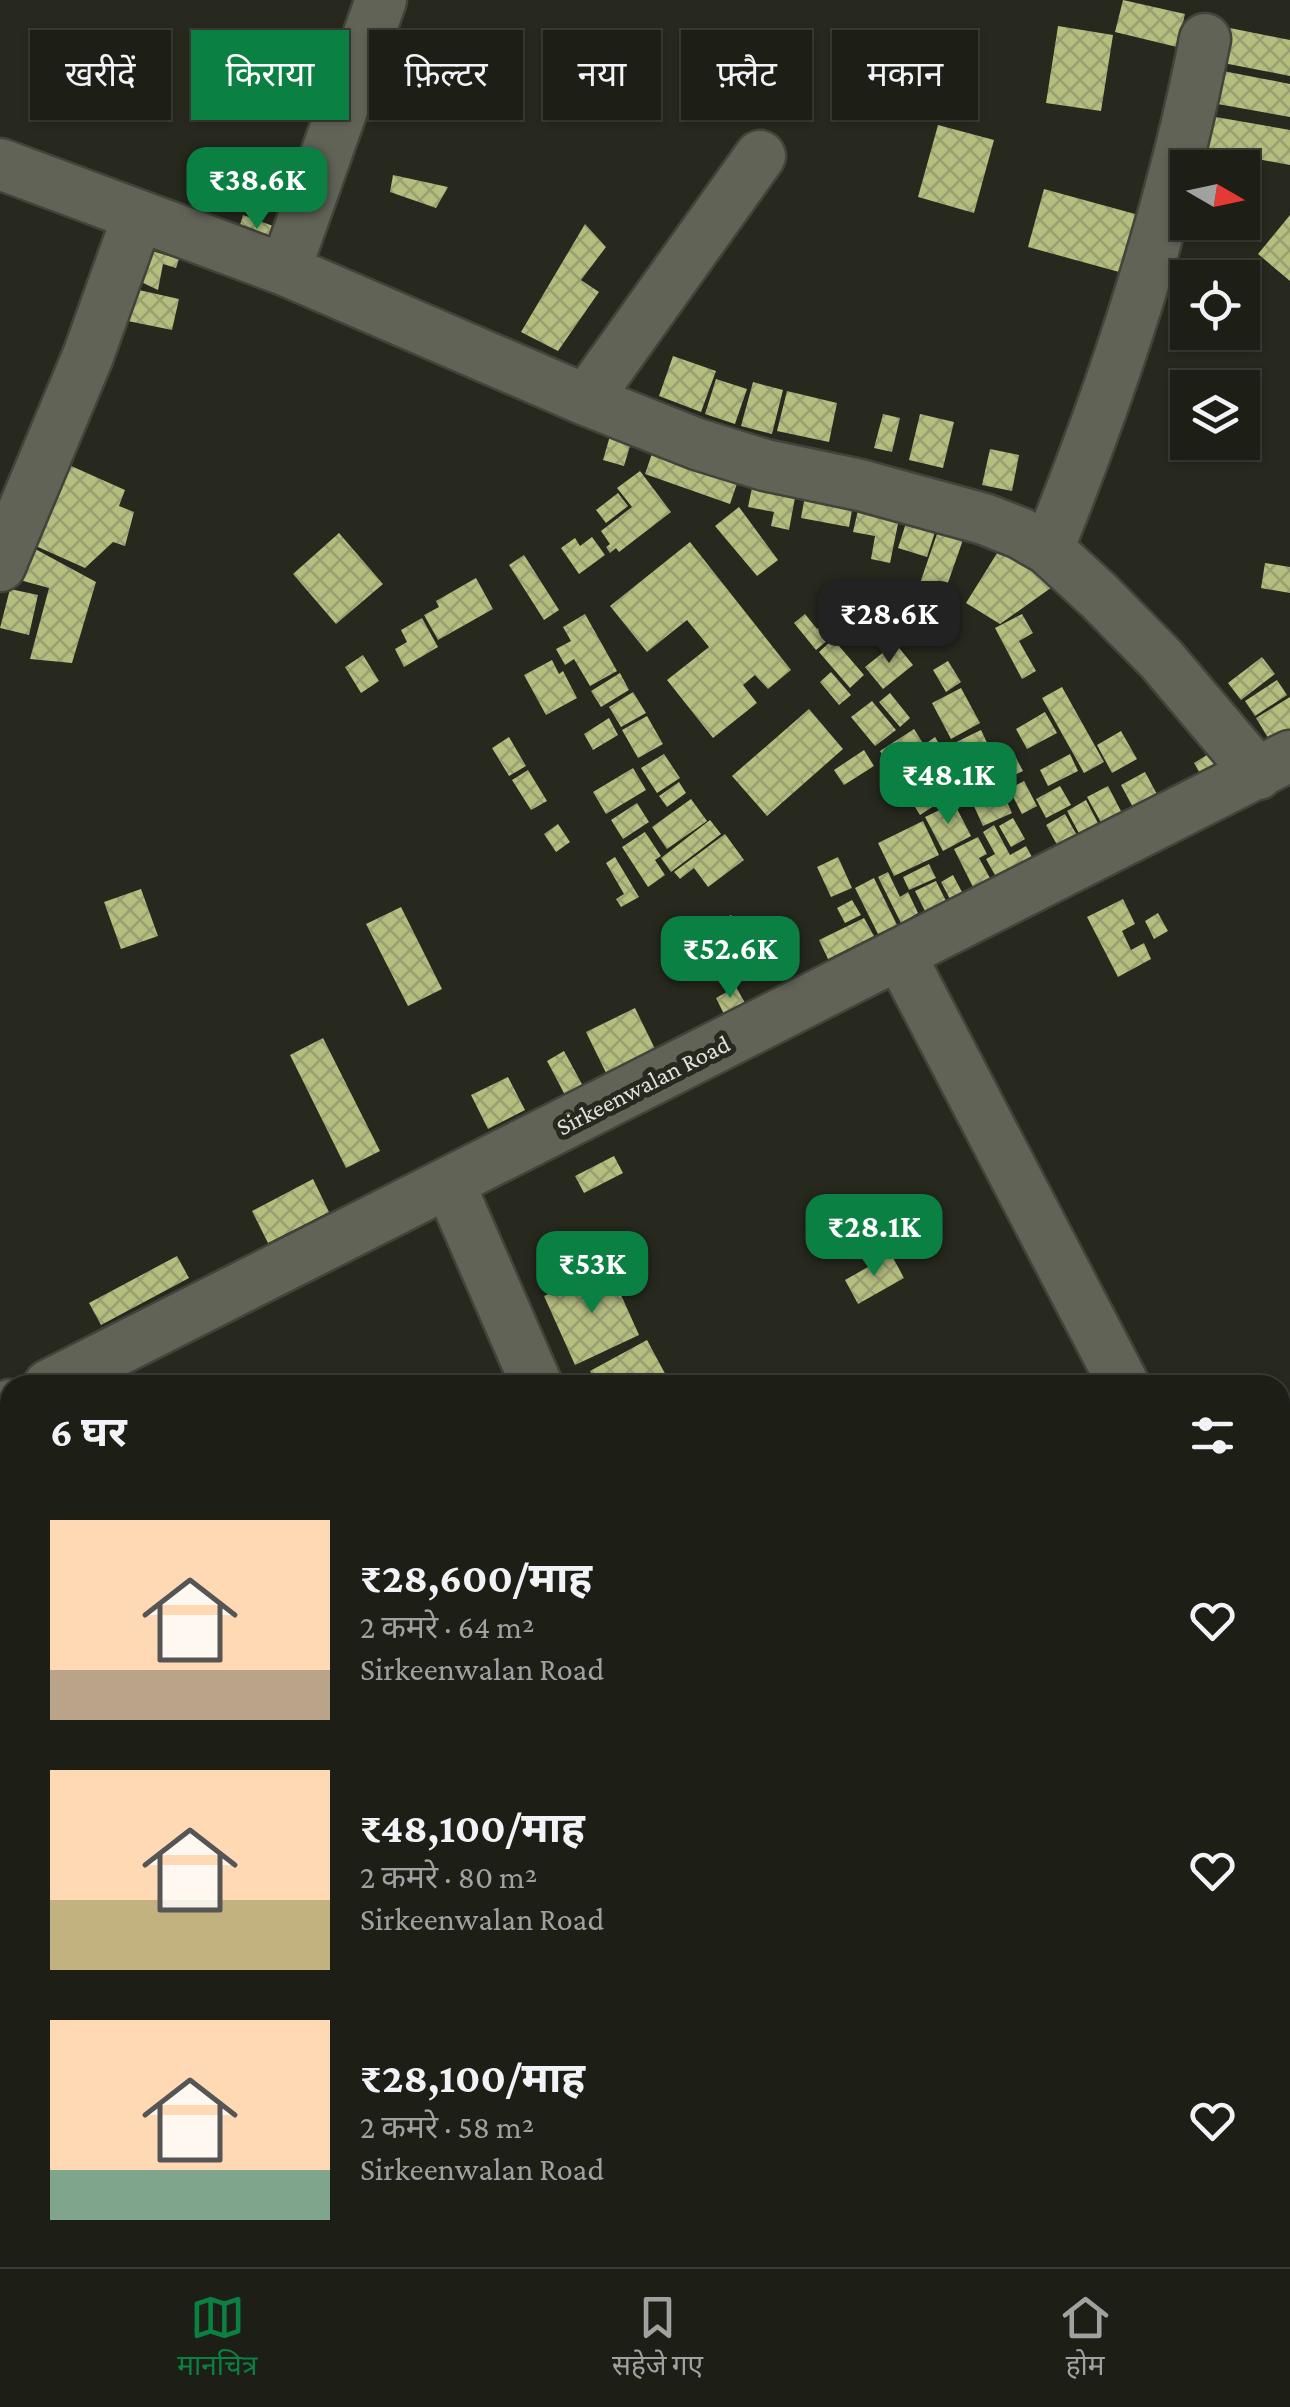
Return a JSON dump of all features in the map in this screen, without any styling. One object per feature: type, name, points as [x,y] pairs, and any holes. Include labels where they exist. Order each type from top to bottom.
[{"type":"street","points":[[285,270],[382,0]]},
{"type":"street","points":[[1048,549],[1104,402],[1155,248],[1189,121],[1205,39]]},
{"type":"street","points":[[586,400],[760,156]]},
{"type":"street","points":[[0,164],[285,270],[586,400],[722,452],[860,485],[984,519],[1020,533],[1048,549],[1274,765]]},
{"type":"street","points":[[0,566],[88,356],[138,216]]},
{"type":"street","name":"Sirkeenwalan Road","points":[[69,1375],[1274,765]]},
{"type":"street","points":[[900,955],[1119,1375]]},
{"type":"street","points":[[448,1183],[533,1375]]},
{"type":"building","points":[[1123,0],[1185,14],[1177,47],[1115,32]]},
{"type":"building","points":[[1058,26],[1113,35],[1101,111],[1046,103]]},
{"type":"building","points":[[1220,26],[1290,40],[1290,76],[1213,61]]},
{"type":"building","points":[[1218,70],[1290,84],[1290,117],[1212,103]]},
{"type":"building","points":[[1210,116],[1290,130],[1290,165],[1260,159],[1260,150],[1204,149]]},
{"type":"building","points":[[938,125],[994,140],[974,213],[918,197]]},
{"type":"building","points":[[393,175],[448,187],[436,208],[390,192]]},
{"type":"building","points":[[1044,189],[1157,220],[1141,278],[1028,247]]},
{"type":"building","points":[[243,215],[295,234],[233,248]]},
{"type":"building","points":[[1290,215],[1290,281],[1258,254]]},
{"type":"building","points":[[585,224],[606,247],[581,280],[599,292],[558,351],[521,332]]},
{"type":"building","points":[[135,246],[179,259],[176,268],[163,264],[158,290],[124,274]]},
{"type":"building","points":[[121,286],[179,299],[172,330],[113,318]]},
{"type":"building","points":[[673,356],[716,371],[701,412],[659,396]]},
{"type":"building","points":[[716,379],[747,389],[735,424],[705,414]]},
{"type":"building","points":[[753,382],[783,390],[772,434],[741,426]]},
{"type":"building","points":[[787,391],[837,403],[829,442],[777,431]]},
{"type":"building","points":[[883,414],[900,418],[892,452],[874,448]]},
{"type":"building","points":[[920,414],[954,422],[943,468],[909,460]]},
{"type":"building","points":[[612,429],[633,436],[624,466],[603,460]]},
{"type":"building","points":[[657,439],[742,469],[730,504],[645,474]]},
{"type":"building","points":[[990,449],[1019,455],[1012,491],[982,485]]},
{"type":"building","points":[[60,461],[125,490],[119,506],[134,512],[125,546],[113,542],[85,568],[29,543]]},
{"type":"building","points":[[640,471],[671,512],[619,552],[616,548],[610,553],[606,547],[610,544],[601,531],[632,507],[617,488]]},
{"type":"building","points":[[754,478],[797,487],[789,530],[771,526],[774,512],[748,507]]},
{"type":"building","points":[[618,493],[628,506],[606,523],[596,510]]},
{"type":"building","points":[[805,496],[853,505],[849,527],[801,518]]},
{"type":"building","points":[[859,506],[900,514],[890,563],[871,559],[875,536],[853,532]]},
{"type":"building","points":[[739,507],[778,560],[757,576],[715,526]]},
{"type":"building","points":[[906,523],[935,532],[927,557],[898,548]]},
{"type":"building","points":[[939,528],[964,537],[944,594],[919,586]]},
{"type":"building","points":[[339,533],[383,584],[336,624],[293,574]]},
{"type":"building","points":[[592,537],[605,555],[579,574],[561,548],[575,538],[580,546]]},
{"type":"building","points":[[690,542],[791,670],[768,689],[755,675],[743,685],[757,703],[713,738],[667,680],[709,647],[687,620],[647,652],[610,606]]},
{"type":"building","points":[[26,544],[96,582],[72,663],[30,659],[49,588],[16,579]]},
{"type":"building","points":[[999,550],[1055,585],[1000,624],[966,603]]},
{"type":"building","points":[[524,555],[559,610],[544,620],[509,565]]},
{"type":"building","points":[[1265,563],[1290,567],[1290,593],[1261,588]]},
{"type":"building","points":[[476,578],[493,609],[438,640],[424,615],[439,607],[436,601]]},
{"type":"building","points":[[10,589],[38,595],[29,635],[0,628]]},
{"type":"building","points":[[856,596],[866,608],[816,650],[794,623],[805,614],[817,629]]},
{"type":"building","points":[[585,614],[617,671],[590,686],[574,659],[565,665],[556,649],[571,641],[563,627]]},
{"type":"building","points":[[1022,614],[1033,633],[1019,641],[1036,671],[1022,679],[995,628]]},
{"type":"building","points":[[422,618],[438,647],[404,667],[395,649],[407,642],[401,630]]},
{"type":"building","points":[[833,639],[864,675],[850,688],[819,652]]},
{"type":"building","points":[[895,643],[913,665],[883,689],[865,667]]},
{"type":"building","points":[[363,655],[379,681],[361,693],[345,667]]},
{"type":"building","points":[[1262,657],[1275,674],[1241,700],[1228,683]]},
{"type":"building","points":[[552,660],[559,674],[563,671],[577,698],[546,715],[524,675]]},
{"type":"building","points":[[948,661],[961,682],[946,692],[933,670]]},
{"type":"building","points":[[831,672],[851,695],[839,705],[820,682]]},
{"type":"building","points":[[620,673],[629,690],[601,707],[591,691]]},
{"type":"building","points":[[1277,680],[1287,695],[1255,716],[1245,701]]},
{"type":"building","points":[[1062,687],[1104,762],[1084,773],[1042,698]]},
{"type":"building","points":[[961,688],[980,723],[951,739],[932,703]]},
{"type":"building","points":[[633,692],[646,713],[621,727],[609,707]]},
{"type":"building","points":[[890,693],[910,718],[900,727],[879,702]]},
{"type":"building","points":[[1290,697],[1290,729],[1270,741],[1256,718]]},
{"type":"building","points":[[872,701],[896,730],[875,746],[851,717]]},
{"type":"building","points":[[809,709],[843,749],[767,816],[732,776]]},
{"type":"building","points":[[1045,712],[1057,733],[1027,749],[1016,729]]},
{"type":"building","points":[[647,716],[663,744],[638,758],[622,730]]},
{"type":"building","points":[[609,718],[618,735],[593,750],[584,734]]},
{"type":"building","points":[[914,729],[924,745],[935,737],[965,786],[920,815],[880,751]]},
{"type":"building","points":[[981,730],[1007,785],[975,800],[950,745]]},
{"type":"building","points":[[1121,731],[1137,759],[1112,773],[1097,745]]},
{"type":"building","points":[[509,737],[526,766],[509,776],[492,748]]},
{"type":"building","points":[[864,750],[874,766],[844,785],[834,770]]},
{"type":"building","points":[[1210,753],[1225,776],[1208,787],[1194,763]]},
{"type":"building","points":[[664,754],[680,778],[657,793],[641,768]]},
{"type":"building","points":[[1014,754],[1023,771],[1010,777],[1002,760]]},
{"type":"building","points":[[1070,754],[1078,771],[1048,786],[1040,770]]},
{"type":"building","points":[[633,768],[646,790],[606,814],[593,792]]},
{"type":"building","points":[[528,770],[547,801],[531,810],[512,780]]},
{"type":"building","points":[[1145,772],[1159,798],[1135,811],[1121,785]]},
{"type":"building","points":[[1024,781],[1037,806],[1022,814],[1009,789]]},
{"type":"building","points":[[679,782],[686,793],[667,807],[659,796]]},
{"type":"building","points":[[1060,786],[1071,805],[1046,818],[1036,799]]},
{"type":"building","points":[[1108,786],[1124,817],[1104,828],[1087,797]]},
{"type":"building","points":[[1002,791],[1012,813],[983,826],[973,804]]},
{"type":"building","points":[[691,799],[707,821],[667,849],[652,827]]},
{"type":"building","points":[[1086,800],[1100,827],[1081,837],[1067,811]]},
{"type":"building","points":[[637,803],[649,822],[623,839],[611,820]]},
{"type":"building","points":[[954,803],[971,836],[943,851],[925,817]]},
{"type":"building","points":[[1065,814],[1079,839],[1060,850],[1046,825]]},
{"type":"building","points":[[1013,818],[1025,839],[1011,847],[999,826]]},
{"type":"building","points":[[710,820],[721,834],[671,872],[661,858]]},
{"type":"building","points":[[923,821],[939,855],[894,876],[878,843]]},
{"type":"building","points":[[558,824],[570,842],[556,852],[544,834]]},
{"type":"building","points":[[994,825],[1010,855],[1026,846],[1032,857],[996,877],[986,859],[995,854],[983,832]]},
{"type":"building","points":[[645,832],[661,856],[655,860],[665,875],[648,887],[622,847]]},
{"type":"building","points":[[725,834],[744,860],[708,887],[694,868],[680,879],[674,872]]},
{"type":"building","points":[[978,837],[987,854],[979,858],[991,880],[974,889],[954,849]]},
{"type":"building","points":[[615,857],[639,897],[621,907],[616,899],[624,894],[606,863]]},
{"type":"building","points":[[838,857],[852,888],[831,897],[817,867]]},
{"type":"building","points":[[929,864],[936,878],[909,890],[903,877]]},
{"type":"building","points":[[888,872],[900,897],[908,892],[918,913],[901,923],[878,877]]},
{"type":"building","points":[[953,875],[962,892],[950,899],[941,882]]},
{"type":"building","points":[[874,878],[897,925],[878,934],[855,888]]},
{"type":"building","points":[[936,881],[947,903],[926,913],[915,891]]},
{"type":"building","points":[[141,889],[158,936],[121,949],[104,902]]},
{"type":"building","points":[[1123,899],[1135,924],[1122,931],[1131,950],[1144,943],[1151,959],[1118,977],[1087,917]]},
{"type":"building","points":[[852,900],[861,915],[845,923],[837,908]]},
{"type":"building","points":[[401,907],[442,989],[408,1006],[366,924]]},
{"type":"building","points":[[1158,913],[1168,931],[1154,939],[1145,921]]},
{"type":"building","points":[[731,915],[748,943],[716,963],[699,935]]},
{"type":"building","points":[[864,918],[874,936],[828,959],[819,940]]},
{"type":"building","points":[[784,930],[796,955],[765,971],[753,946]]},
{"type":"building","points":[[736,987],[745,1003],[724,1014],[716,998]]},
{"type":"building","points":[[635,1008],[657,1053],[608,1077],[586,1032]]},
{"type":"building","points":[[323,1038],[380,1151],[346,1168],[290,1055]]},
{"type":"building","points":[[564,1051],[583,1086],[565,1095],[547,1061]]},
{"type":"building","points":[[508,1077],[525,1110],[488,1129],[471,1095]]},
{"type":"building","points":[[614,1156],[623,1173],[584,1193],[575,1176]]},
{"type":"building","points":[[313,1179],[329,1212],[268,1243],[252,1211]]},
{"type":"building","points":[[891,1254],[904,1278],[858,1304],[845,1280]]},
{"type":"building","points":[[177,1256],[189,1278],[101,1325],[89,1303]]},
{"type":"building","points":[[608,1266],[639,1335],[575,1365],[544,1296]]},
{"type":"building","points":[[647,1340],[666,1375],[592,1375],[590,1371]]}]
